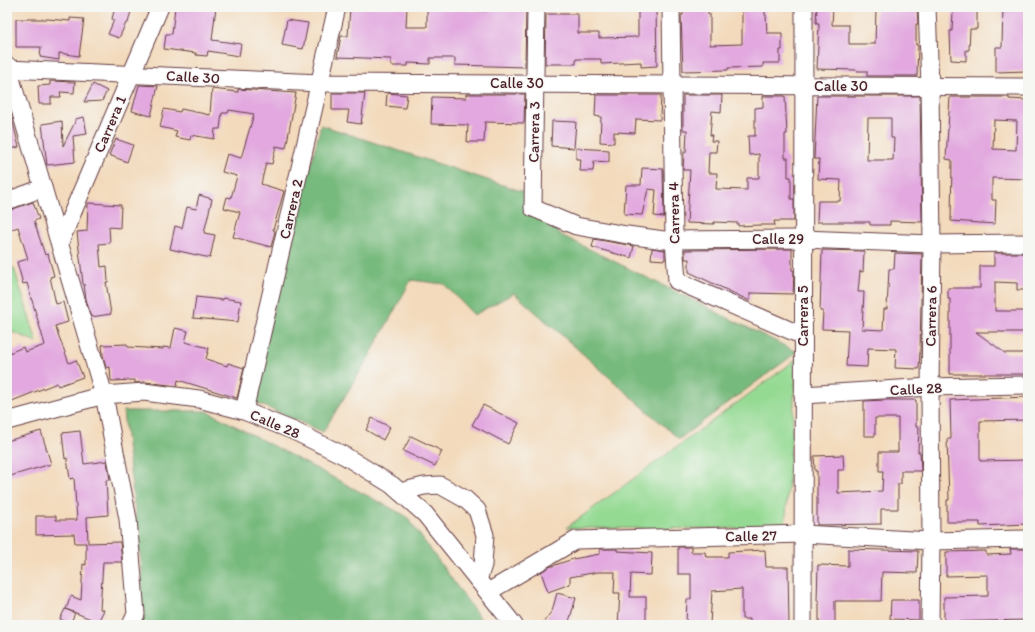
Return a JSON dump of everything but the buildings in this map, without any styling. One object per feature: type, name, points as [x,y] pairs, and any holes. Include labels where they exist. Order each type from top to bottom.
[{"type":"street","name":"Carrera 1","points":[[60,242],[160,7]]},
{"type":"street","name":"Carrera 2","points":[[244,410],[337,7]]},
{"type":"street","name":"Carrera 3","points":[[533,208],[536,7]]},
{"type":"street","name":"Carrera 4","points":[[671,7],[674,240],[677,282],[804,336]]},
{"type":"street","name":"Carrera 5","points":[[803,625],[804,7]]},
{"type":"street","name":"Carrera 6","points":[[927,7],[930,86],[932,244],[930,387],[930,625]]},
{"type":"street","name":"Calle 30","points":[[7,68],[320,82],[1028,87]]},
{"type":"street","points":[[7,68],[60,242],[104,395],[128,519],[136,614],[131,625]]},
{"type":"street","points":[[7,201],[43,188]]},
{"type":"street","name":"Calle 29","points":[[533,208],[576,226],[627,235],[674,240],[803,239],[932,244],[1028,243]]},
{"type":"street","name":"Calle 28","points":[[804,395],[930,387],[1028,385]]},
{"type":"street","name":"Calle 28","points":[[7,421],[104,395],[144,392],[198,399],[244,410],[294,431],[345,456],[392,485],[424,514],[514,625]]},
{"type":"street","points":[[400,492],[424,486],[440,485],[465,499],[477,510],[485,535],[483,586]]},
{"type":"street","name":"Calle 27","points":[[483,586],[576,540],[804,534],[931,541],[1028,538]]},
{"type":"green space","points":[[321,125],[536,196],[559,234],[797,352],[679,439],[514,293],[474,315],[444,284],[411,280],[369,357],[323,432],[250,400]]},
{"type":"green space","points":[[7,262],[14,268],[37,342],[7,330]]},
{"type":"green space","points":[[797,359],[785,529],[566,528]]},
{"type":"green space","points":[[123,411],[207,411],[406,516],[485,625],[138,625],[142,570]]}]
